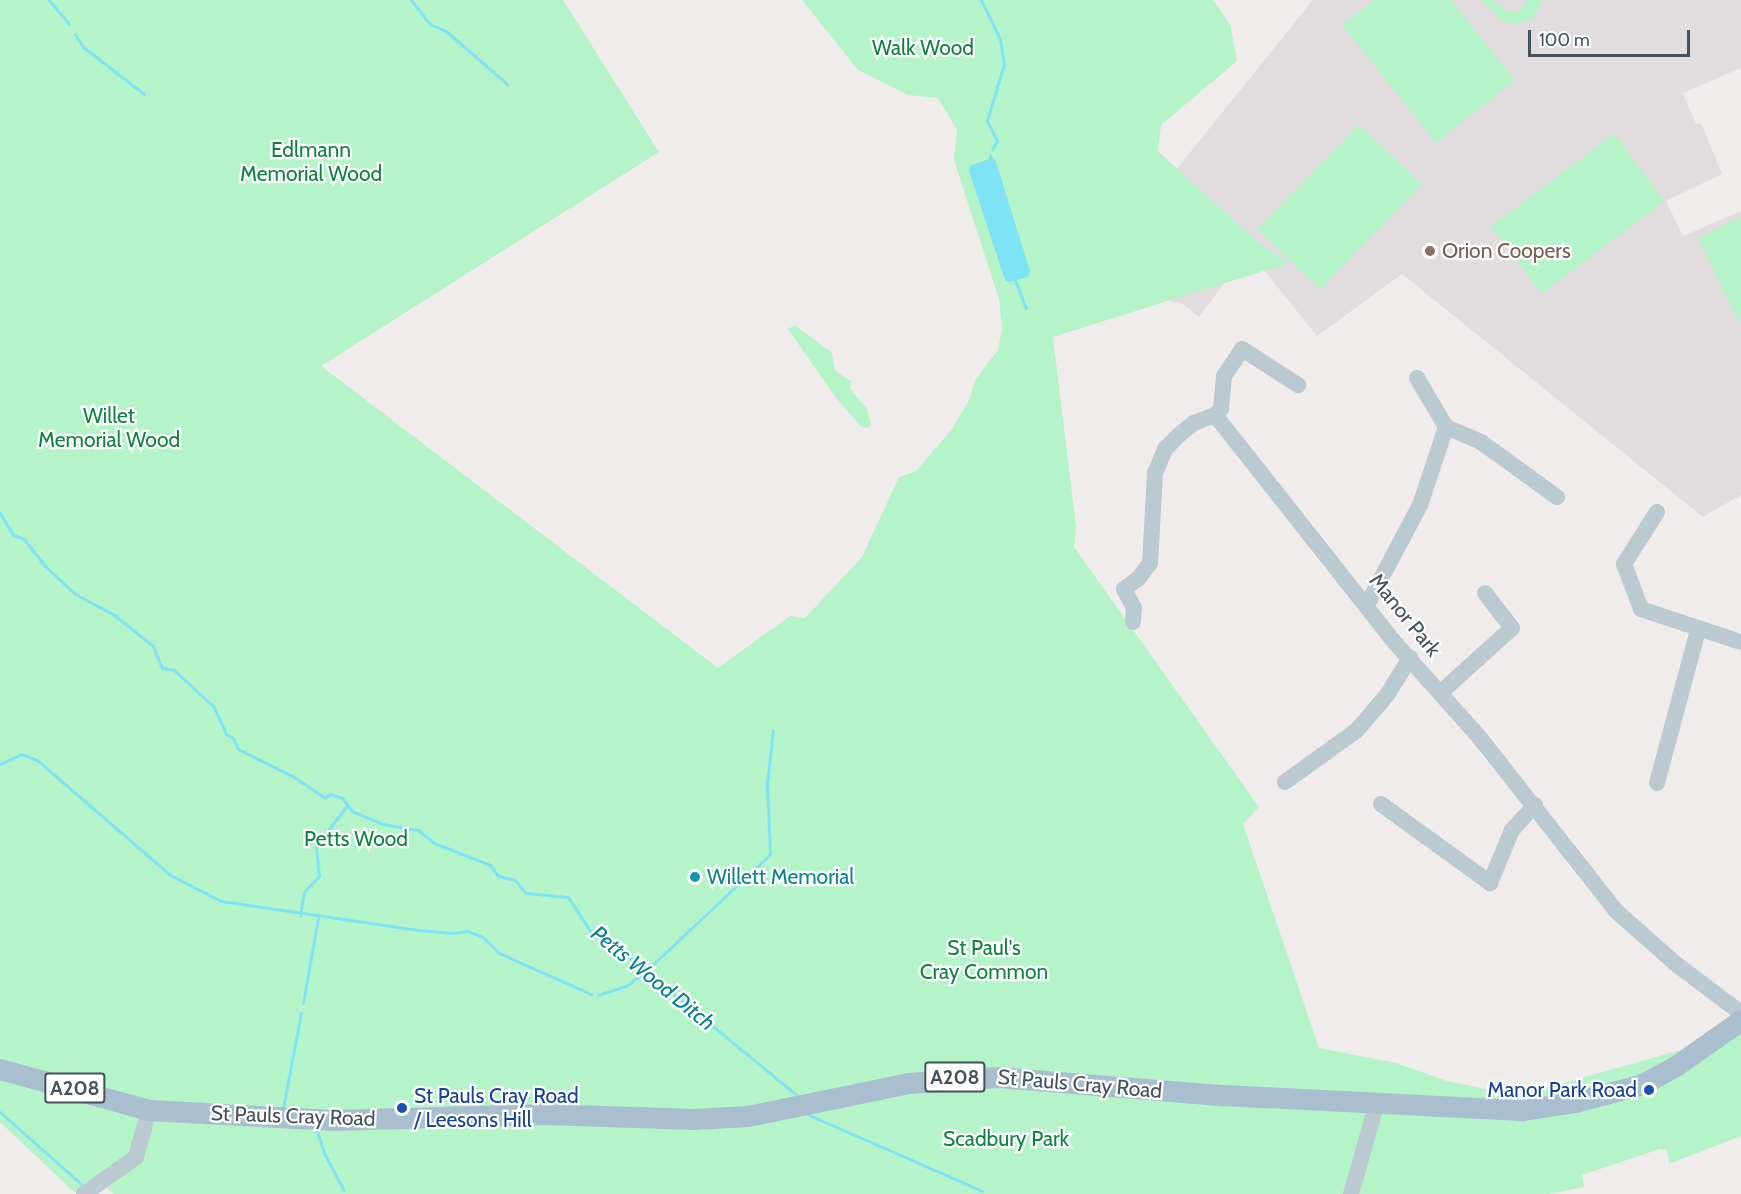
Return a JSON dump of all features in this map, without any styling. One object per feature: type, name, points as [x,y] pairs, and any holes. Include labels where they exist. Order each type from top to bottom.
[{"type":"main road","name":"St Pauls Cray Road","points":[[149,1110],[333,1119],[544,1114],[694,1119],[748,1116],[909,1083],[997,1077],[1377,1103],[1522,1110],[1602,1097],[1643,1084],[1677,1065],[1741,1020]]},
{"type":"main road","name":"A208","points":[[0,1069],[149,1110]]},
{"type":"street","points":[[1133,622],[1134,608],[1124,589],[1150,563],[1155,473],[1165,449],[1194,423],[1215,415],[1223,403],[1224,376],[1242,349],[1298,385]]},
{"type":"street","points":[[1417,378],[1446,427],[1481,442],[1557,497]]},
{"type":"street","name":"Manor Park","points":[[1215,415],[1410,658],[1535,806],[1616,911],[1676,964],[1741,1013]]},
{"type":"street","points":[[1367,605],[1420,505],[1446,427]]},
{"type":"street","points":[[1658,512],[1624,564],[1641,609],[1698,630],[1741,642]]},
{"type":"street","points":[[1440,693],[1512,628],[1485,593]]},
{"type":"street","points":[[1657,783],[1698,630]]},
{"type":"street","points":[[1285,782],[1357,730],[1387,695],[1410,658]]},
{"type":"street","points":[[1381,804],[1490,883],[1512,830],[1535,806]]},
{"type":"street","points":[[1351,1194],[1377,1103]]},
{"type":"street","points":[[84,1194],[106,1189],[136,1157],[149,1110]]},
{"type":"shaded area","name":"Orion Coopers","points":[[1313,0],[1741,0],[1741,68],[1683,93],[1696,124],[1701,123],[1722,174],[1666,201],[1683,236],[1741,211],[1741,495],[1703,517],[1402,274],[1317,336],[1263,269],[1235,269],[1199,317],[1183,304],[1155,298],[1171,176]]},
{"type":"green space","name":"Petts Wood","points":[[0,0],[563,0],[659,152],[321,366],[718,668],[790,616],[805,618],[862,557],[899,477],[916,471],[952,429],[970,398],[975,380],[998,350],[1002,329],[999,299],[954,160],[957,130],[938,98],[908,95],[858,70],[802,0],[1213,0],[1230,24],[1237,61],[1161,125],[1158,151],[1256,241],[1289,263],[1053,337],[1076,527],[1074,547],[1259,807],[1243,824],[1319,1048],[1396,1063],[1447,1081],[1518,1096],[1741,1033],[1741,1136],[1669,1164],[1667,1150],[1660,1149],[1582,1175],[1584,1187],[1548,1194],[114,1194],[97,1179],[75,1193],[0,1122]]},
{"type":"green space","points":[[1374,0],[1451,0],[1515,80],[1436,143],[1342,25]]},
{"type":"green space","points":[[1482,0],[1493,0],[1508,12],[1519,12],[1528,0],[1542,0],[1533,19],[1514,25],[1500,19]]},
{"type":"green space","points":[[1359,124],[1422,184],[1320,289],[1258,229]]},
{"type":"green space","points":[[1614,134],[1665,201],[1542,294],[1491,227]]},
{"type":"green space","points":[[1741,217],[1741,321],[1739,322],[1698,238]]},
{"type":"green space","points":[[795,325],[832,353],[835,371],[851,381],[850,389],[867,409],[871,424],[869,428],[861,427],[834,395],[788,329]]},
{"type":"water","points":[[990,153],[996,162],[1030,271],[1028,277],[1009,282],[1005,280],[969,171],[970,166],[989,159]]},
{"type":"waterway","points":[[49,0],[69,24]]},
{"type":"waterway","points":[[411,0],[430,24],[446,31],[507,84]]},
{"type":"waterway","points":[[981,0],[1000,39],[1004,64],[987,121],[997,141],[992,149]]},
{"type":"waterway","points":[[75,34],[83,47],[144,94]]},
{"type":"waterway","points":[[1015,280],[1026,308]]},
{"type":"waterway","name":"Petts Wood Ditch","points":[[0,513],[13,535],[24,539],[45,566],[75,594],[113,614],[153,646],[162,668],[174,670],[214,707],[226,734],[233,738],[238,749],[294,777],[325,798],[330,794],[342,798],[352,811],[383,824],[418,830],[434,843],[490,865],[498,876],[515,880],[526,893],[568,897],[593,935],[612,943],[799,1097]]},
{"type":"waterway","points":[[598,995],[626,986],[646,971],[770,854],[767,784],[773,730]]},
{"type":"waterway","points":[[0,764],[21,754],[37,760],[170,875],[221,901],[418,930],[452,933],[468,931],[483,937],[499,953],[591,994]]},
{"type":"waterway","points":[[300,916],[304,892],[319,876],[316,846],[346,807]]},
{"type":"waterway","points":[[303,1003],[318,918]]},
{"type":"waterway","points":[[283,1108],[301,1013]]},
{"type":"waterway","points":[[0,1112],[81,1184]]},
{"type":"waterway","name":"Petts Wood Ditch","points":[[809,1115],[982,1191]]},
{"type":"waterway","points":[[316,1128],[325,1155],[344,1190]]},
{"type":"place","name":"Orion Coopers","points":[[1430,251]]},
{"type":"place","name":"Willett Memorial","points":[[695,877]]},
{"type":"place","name":"Manor Park Road","points":[[1649,1090]]},
{"type":"place","name":"St Pauls Cray Road / Leesons Hill","points":[[402,1108]]},
{"type":"park label","name":"Walk Wood","points":[[923,48]]},
{"type":"park label","name":"Edlmann Memorial Wood","points":[[311,162]]},
{"type":"park label","name":"Willet Memorial Wood","points":[[109,428]]},
{"type":"park label","name":"St Paul's Cray Common","points":[[984,960]]},
{"type":"park label","name":"Scadbury Park","points":[[1006,1139]]}]
